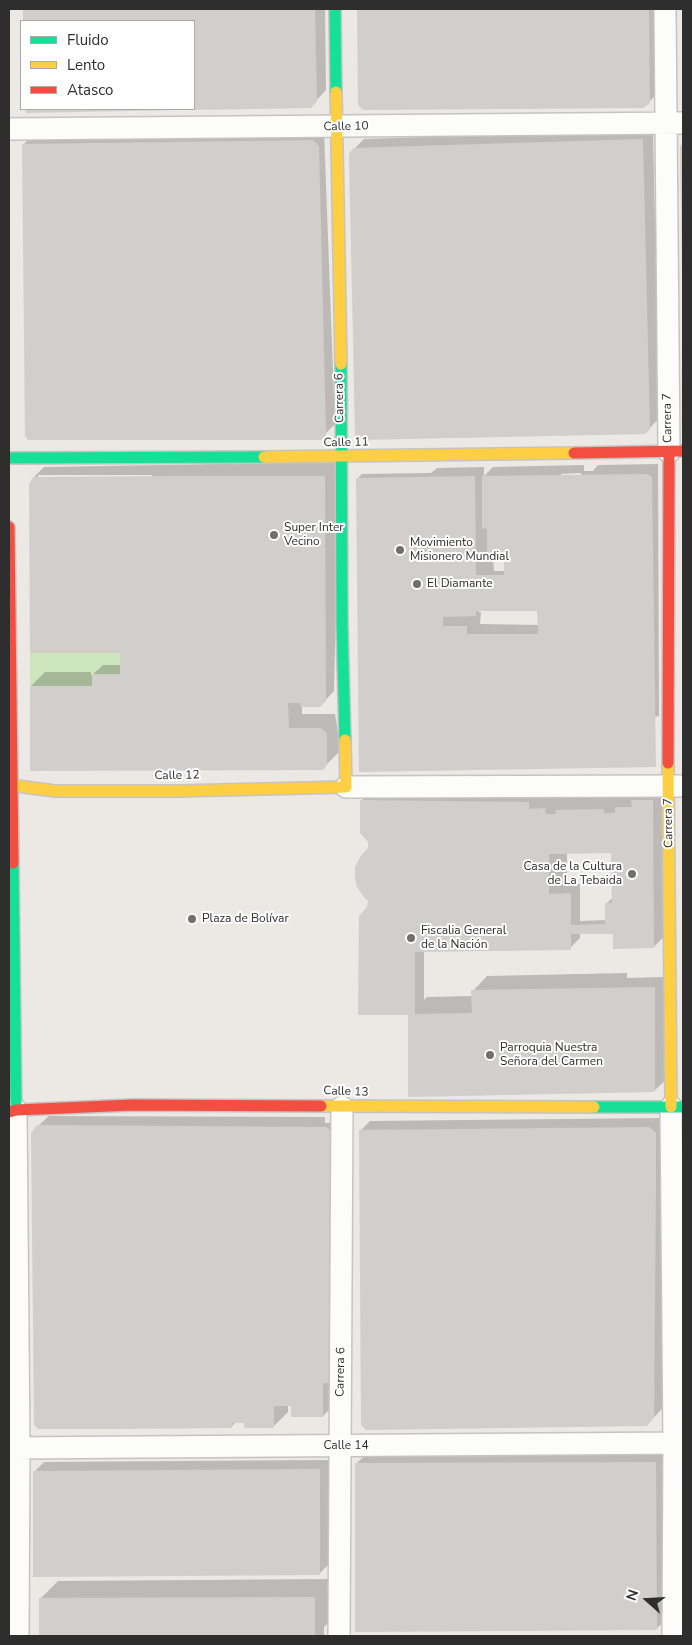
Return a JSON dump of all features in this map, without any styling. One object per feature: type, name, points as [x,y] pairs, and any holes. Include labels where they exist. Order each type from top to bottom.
[{"type":"main road","name":"Carrera 6","points":[[334,9],[346,787]]},
{"type":"main road","name":"Calle 11","points":[[9,458],[342,457],[676,451]]},
{"type":"main road","name":"Carrera 7","points":[[676,451],[677,1107]]},
{"type":"main road","points":[[9,527],[13,1111]]},
{"type":"main road","name":"Calle 12","points":[[11,785],[55,791],[346,787]]},
{"type":"main road","name":"Calle 13","points":[[13,1111],[141,1105],[677,1107]]},
{"type":"street","name":"Carrera 7","points":[[665,9],[674,122],[676,451]]},
{"type":"street","name":"Calle 10","points":[[9,129],[674,122]]},
{"type":"street","points":[[346,787],[676,786]]},
{"type":"street","name":"Carrera 6","points":[[339,1636],[342,1107]]},
{"type":"street","name":"Carrera 7","points":[[673,1636],[678,1443],[677,1107]]},
{"type":"street","points":[[13,1111],[14,1448],[18,1636]]},
{"type":"street","name":"Calle 14","points":[[14,1448],[678,1443]]},
{"type":"green space","points":[[30,653],[120,653],[120,674],[92,674],[92,686],[30,686]]},
{"type":"building","points":[[23,9],[315,9],[317,101],[311,108],[195,110],[195,20],[23,20]]},
{"type":"building","points":[[357,9],[649,9],[650,103],[643,108],[363,110],[358,105]]},
{"type":"building","points":[[25,110],[178,110],[26,113]]},
{"type":"building","points":[[643,139],[650,429],[645,434],[360,440],[355,436],[349,154],[353,148]]},
{"type":"building","points":[[313,140],[319,146],[326,435],[321,440],[28,440],[25,436],[22,144]]},
{"type":"building","points":[[683,143],[683,269],[682,269],[680,146]]},
{"type":"building","points":[[647,474],[652,477],[656,767],[359,772],[356,478],[475,476],[476,575],[504,575],[504,559],[487,559],[487,529],[482,528],[482,476]],"holes":[[[476,611],[537,611],[538,634],[467,634],[467,626],[443,626],[443,617],[476,616]]]},
{"type":"building","points":[[325,476],[326,701],[320,707],[301,707],[300,703],[288,703],[289,728],[321,728],[327,733],[327,765],[323,770],[30,771],[30,686],[92,686],[92,674],[120,674],[120,653],[30,653],[29,484],[33,477]]},
{"type":"building","points":[[360,800],[529,802],[529,809],[545,808],[546,814],[556,814],[555,810],[604,809],[604,813],[615,813],[615,807],[632,807],[631,800],[653,800],[654,948],[613,949],[613,934],[571,934],[571,950],[415,952],[415,1014],[472,1013],[471,990],[655,987],[655,1092],[408,1097],[408,1015],[358,1015],[359,916],[367,907],[368,901],[357,887],[355,878],[355,867],[360,857],[368,848],[368,842],[360,833]],"holes":[[[611,853],[612,903],[605,903],[605,924],[571,925],[571,893],[549,894],[549,854]]]},
{"type":"building","points":[[37,1125],[326,1127],[330,1130],[331,1383],[323,1383],[323,1417],[291,1417],[291,1406],[274,1406],[274,1428],[244,1428],[244,1423],[232,1423],[232,1428],[38,1429],[34,1425],[31,1133]]},
{"type":"building","points":[[649,1127],[656,1133],[656,1184],[654,1417],[647,1426],[366,1430],[361,1425],[359,1130]]},
{"type":"building","points":[[656,1462],[657,1630],[355,1632],[355,1463]]},
{"type":"building","points":[[320,1469],[320,1575],[33,1577],[33,1471]]},
{"type":"building","points":[[315,1597],[315,1636],[39,1636],[39,1598]]},
{"type":"traffic: fast","points":[[335,9],[336,92]]},
{"type":"traffic: fast","points":[[341,364],[342,623],[345,740]]},
{"type":"traffic: fast","points":[[9,458],[264,457]]},
{"type":"traffic: fast","points":[[13,863],[16,1110]]},
{"type":"traffic: fast","points":[[594,1107],[683,1107]]},
{"type":"traffic: slow","points":[[336,92],[341,364]]},
{"type":"traffic: slow","points":[[264,457],[574,453]]},
{"type":"traffic: slow","points":[[9,785],[55,791],[180,791],[346,787],[345,740]]},
{"type":"traffic: slow","points":[[668,763],[671,1107]]},
{"type":"traffic: slow","points":[[321,1106],[594,1107]]},
{"type":"traffic: jam","points":[[574,453],[683,451]]},
{"type":"traffic: jam","points":[[668,763],[669,452]]},
{"type":"traffic: jam","points":[[9,527],[13,863]]},
{"type":"traffic: jam","points":[[9,1112],[16,1110],[132,1105],[321,1106]]},
{"type":"place","name":"Super Inter Vecino","points":[[274,535]]},
{"type":"place","name":"Movimiento Misionero Mundial","points":[[400,550]]},
{"type":"place","name":"El Diamante","points":[[417,584]]},
{"type":"place","name":"Casa de la Cultura de La Tebaida","points":[[632,874]]},
{"type":"place","name":"Plaza de Bolívar","points":[[192,919]]},
{"type":"place","name":"Fiscalia General de la Nación","points":[[411,938]]},
{"type":"place","name":"Parroquia Nuestra Señora del Carmen","points":[[490,1055]]}]
